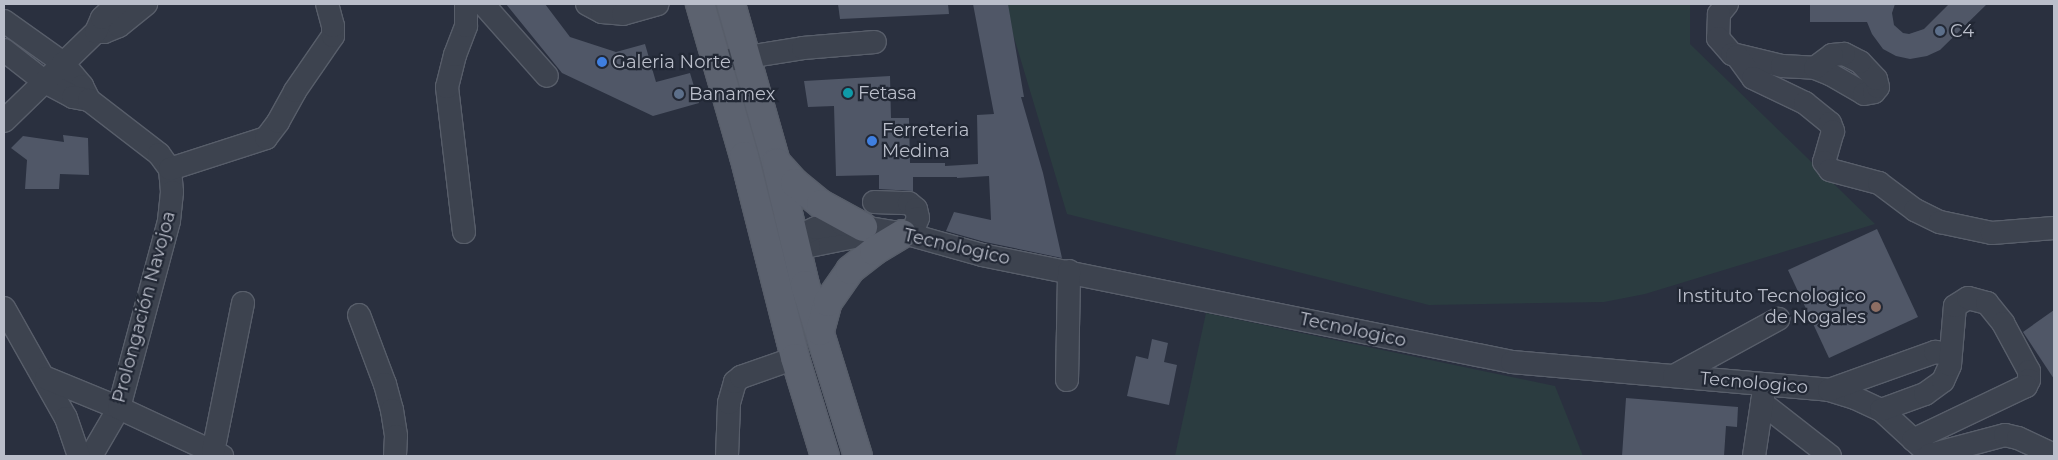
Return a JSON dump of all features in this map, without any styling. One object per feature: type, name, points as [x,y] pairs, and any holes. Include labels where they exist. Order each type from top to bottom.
[{"type":"main road","points":[[700,4],[744,156],[795,358],[825,456]]},
{"type":"main road","points":[[731,4],[776,162],[805,285],[858,456]]},
{"type":"main road","points":[[744,156],[753,161],[761,171],[778,217],[796,241],[793,264],[794,306],[788,332]]},
{"type":"main road","points":[[776,162],[821,204],[890,232],[874,251],[850,270],[828,302],[820,331]]},
{"type":"street","points":[[4,121],[96,32],[102,18],[117,4]]},
{"type":"street","points":[[96,32],[104,32],[119,26],[146,4]]},
{"type":"street","points":[[4,21],[63,63],[82,86],[89,100],[159,154],[170,169],[266,138],[278,122],[295,91],[333,36],[333,26],[327,4]]},
{"type":"street","points":[[464,232],[447,87],[455,56],[466,26],[466,4]]},
{"type":"street","points":[[466,26],[474,19],[481,4],[547,76]]},
{"type":"street","points":[[587,4],[602,12],[611,8],[634,12],[655,4]]},
{"type":"street","points":[[1727,4],[1720,14],[1718,38],[1725,49],[1737,56],[1782,66],[1815,68]]},
{"type":"street","points":[[716,62],[803,48],[875,42]]},
{"type":"street","points":[[4,50],[45,82],[74,97],[89,100]]},
{"type":"street","points":[[1737,56],[1753,78],[1805,103],[1830,123],[1832,131],[1824,162],[1830,170],[1879,183],[1915,210],[1940,222],[1992,233],[2054,228]]},
{"type":"street","name":"Prolongación Navojoa","points":[[92,456],[119,408],[169,221],[172,192],[170,169]]},
{"type":"street","points":[[874,202],[909,203],[916,209],[918,218],[890,232]]},
{"type":"street","name":"Tecnologico","points":[[796,241],[809,246],[890,232],[982,255],[1069,271],[1512,362],[1674,376],[1764,394],[1829,390],[1935,352],[1950,354]]},
{"type":"street","points":[[1067,380],[1069,271]]},
{"type":"street","points":[[1881,410],[1925,394],[1943,381],[1950,365],[1955,306],[1968,298],[1987,303],[2004,323],[2029,371],[2029,380],[2026,386],[1913,440]]},
{"type":"street","points":[[46,378],[119,408],[217,454],[243,303]]},
{"type":"street","points":[[4,308],[46,378],[66,418],[79,456]]},
{"type":"street","points":[[360,315],[385,384],[392,410],[396,436],[395,456]]},
{"type":"street","points":[[1674,376],[1778,319]]},
{"type":"street","points":[[727,456],[728,403],[734,382],[741,377],[795,358]]},
{"type":"street","name":"Tecnologico","points":[[1829,390],[1855,398],[1881,410],[1931,456],[2005,435],[2052,455]]},
{"type":"street","points":[[1754,456],[1764,394]]},
{"type":"street","points":[[1764,394],[1830,456]]},
{"type":"shaded area","points":[[1004,4],[1690,4],[1690,44],[1875,224],[1645,294],[1604,302],[1429,305],[1067,214]]},
{"type":"shaded area","points":[[1206,313],[1555,386],[1583,456],[1175,456]]},
{"type":"building","name":"Galeria Norte","points":[[506,4],[545,4],[570,37],[616,52],[645,44],[656,82],[690,73],[699,103],[653,116],[562,73]]},
{"type":"building","points":[[838,4],[948,4],[949,14],[840,19]]},
{"type":"building","points":[[973,4],[1008,4],[1024,97],[1021,97],[1043,173],[1062,258],[985,242],[946,231],[954,212],[991,220],[989,176],[957,178],[913,177],[913,191],[879,189],[879,175],[836,176],[834,106],[808,107],[804,81],[890,76],[891,118],[909,118],[910,163],[945,163],[945,166],[978,164],[977,115],[994,114]]},
{"type":"building","name":"C4","points":[[1810,4],[1895,4],[1892,13],[1894,25],[1903,33],[1909,34],[1924,29],[1949,4],[1987,4],[1940,50],[1927,56],[1910,59],[1896,56],[1883,49],[1872,34],[1867,22],[1810,22]]},
{"type":"building","points":[[63,135],[88,138],[89,175],[60,174],[59,189],[25,189],[27,160],[11,148],[23,136],[64,142]]},
{"type":"building","points":[[1877,229],[1918,317],[1829,358],[1788,270]]},
{"type":"building","points":[[2054,310],[2054,379],[2023,332]]},
{"type":"building","points":[[1152,339],[1168,343],[1164,362],[1177,365],[1169,405],[1127,396],[1136,356],[1148,359]]},
{"type":"building","points":[[1626,398],[1738,407],[1737,427],[1726,426],[1724,456],[1622,456]]},
{"type":"place","name":"C4","points":[[1940,31]]},
{"type":"place","name":"Galeria Norte","points":[[602,62]]},
{"type":"place","name":"Fetasa","points":[[848,93]]},
{"type":"place","name":"Banamex","points":[[679,94]]},
{"type":"place","name":"Ferreteria Medina","points":[[872,141]]},
{"type":"place","name":"Instituto Tecnologico de Nogales","points":[[1876,307]]}]
